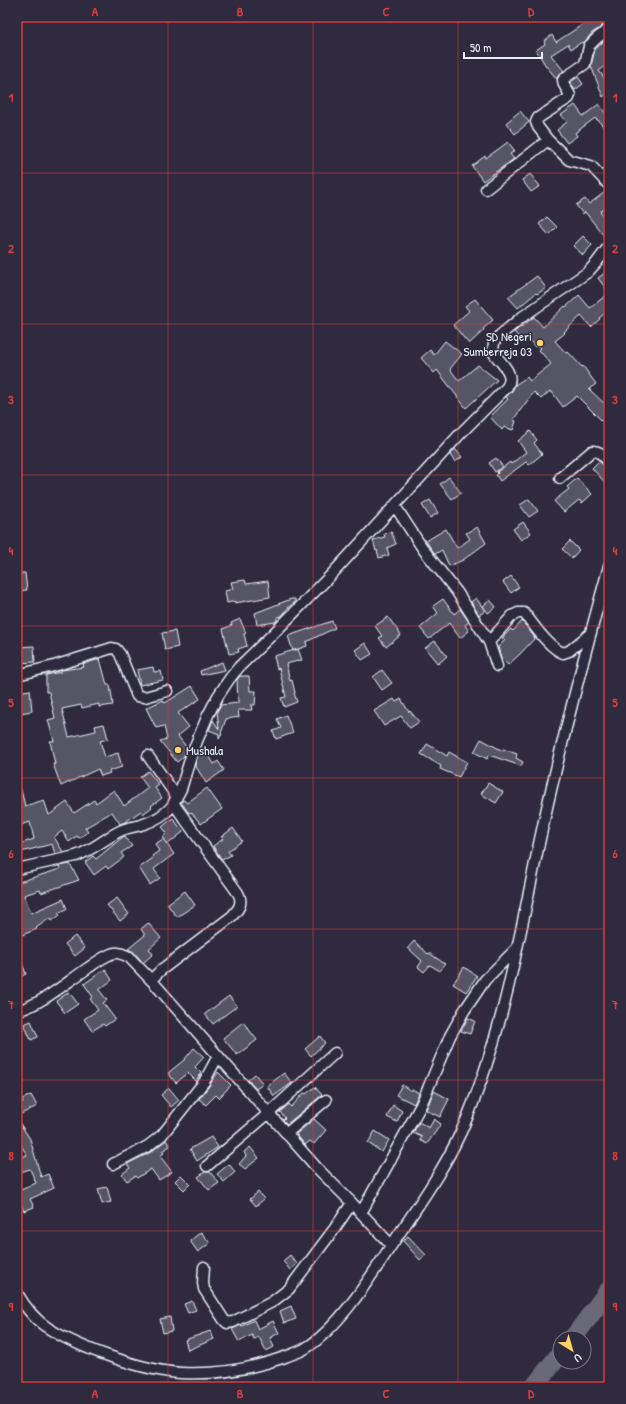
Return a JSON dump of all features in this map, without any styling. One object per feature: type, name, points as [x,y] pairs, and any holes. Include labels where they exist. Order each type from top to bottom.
[{"type":"street","points":[[609,29],[589,46],[585,64],[563,80],[564,85],[570,95],[569,98],[537,120],[538,127],[548,140],[569,160],[591,166],[609,185]]},
{"type":"street","points":[[486,189],[548,140]]},
{"type":"street","points":[[17,870],[85,853],[125,828],[154,821],[165,814],[176,800],[208,715],[230,678],[239,667],[328,579],[510,383],[511,378],[509,373],[493,352],[494,342],[522,317],[588,272],[609,246]]},
{"type":"street","points":[[560,478],[592,451],[596,450],[609,462]]},
{"type":"street","points":[[395,506],[423,549],[457,592],[489,642],[497,666]]},
{"type":"street","points":[[17,1294],[33,1316],[47,1328],[70,1340],[96,1351],[139,1365],[173,1372],[216,1373],[268,1363],[310,1346],[324,1334],[350,1305],[446,1161],[467,1118],[485,1068],[502,1010],[517,948],[554,774],[609,566]]},
{"type":"street","points":[[489,642],[512,616],[518,613],[524,614],[548,642],[557,651],[563,653],[569,651],[591,633]]},
{"type":"street","points":[[17,675],[54,666],[112,648],[116,649],[120,654],[137,696],[145,697],[167,691]]},
{"type":"street","points":[[148,756],[238,893],[241,901],[240,906],[231,917],[161,970],[152,981]]},
{"type":"street","points":[[361,1213],[421,1104],[447,1042],[464,1011],[485,980],[517,948]]},
{"type":"street","points":[[17,1011],[40,1000],[110,954],[125,954],[152,981],[317,1168],[391,1245]]},
{"type":"street","points":[[207,1166],[269,1113],[335,1053]]},
{"type":"street","points":[[113,1164],[148,1146],[162,1135],[204,1082],[218,1056]]},
{"type":"street","points":[[287,1133],[326,1100]]},
{"type":"street","points":[[204,1267],[204,1289],[224,1320],[227,1323],[233,1322],[272,1302],[289,1289],[352,1203]]},
{"type":"building","points":[[584,17],[596,17],[603,26],[592,33],[583,44],[582,42],[571,49],[568,44],[551,55],[564,71],[558,75],[557,79],[546,66],[536,50],[545,44],[544,41],[552,35],[556,42],[579,27],[587,21]]},
{"type":"building","points":[[609,37],[609,63],[599,71],[609,84],[609,92],[603,97],[591,66],[595,49]]},
{"type":"building","points":[[578,77],[583,84],[575,90],[570,82]]},
{"type":"building","points":[[599,104],[609,118],[609,134],[595,118],[575,133],[577,136],[567,143],[557,130],[567,122],[561,115],[575,105],[583,116]]},
{"type":"building","points":[[520,111],[529,122],[515,134],[506,123]]},
{"type":"building","points":[[508,142],[515,151],[510,154],[514,159],[483,181],[472,166]]},
{"type":"building","points":[[530,174],[540,186],[531,192],[522,180]]},
{"type":"building","points":[[605,192],[609,197],[609,205],[600,212],[609,223],[609,232],[604,236],[585,212],[583,214],[576,205],[585,199],[589,204]]},
{"type":"building","points":[[547,217],[557,227],[549,235],[539,224]]},
{"type":"building","points":[[583,236],[592,245],[583,255],[573,246]]},
{"type":"building","points":[[609,270],[609,293],[598,278]]},
{"type":"building","points":[[537,276],[546,288],[537,294],[536,293],[518,308],[508,297]]},
{"type":"building","points":[[609,293],[609,310],[591,327],[581,316],[555,341],[566,353],[568,352],[582,367],[583,366],[596,384],[589,389],[609,408],[609,428],[577,396],[563,407],[550,391],[541,399],[534,392],[513,420],[516,421],[513,430],[504,427],[502,430],[490,417],[508,399],[506,397],[515,385],[527,377],[530,381],[551,364],[539,350],[541,348],[537,345],[535,347],[528,338],[523,342],[514,332],[534,317],[543,327],[579,295],[590,308]]},
{"type":"building","points":[[475,299],[493,320],[469,344],[453,325],[469,311],[465,306]]},
{"type":"building","points":[[445,341],[462,354],[450,369],[459,381],[478,365],[497,380],[466,408],[437,370],[434,373],[421,358],[430,350],[434,355]]},
{"type":"building","points":[[530,431],[537,440],[534,443],[542,454],[529,465],[526,462],[500,481],[496,475],[498,473],[497,472],[510,462],[511,464],[526,452],[518,441]]},
{"type":"building","points":[[455,449],[462,457],[455,462],[450,455]]},
{"type":"building","points":[[496,458],[503,467],[495,472],[489,463]]},
{"type":"building","points":[[599,461],[609,470],[609,487],[592,468]]},
{"type":"building","points":[[449,477],[461,493],[452,499],[440,484]]},
{"type":"building","points":[[577,478],[592,494],[582,503],[579,500],[564,512],[554,501],[569,489],[567,487]]},
{"type":"building","points":[[529,499],[538,511],[529,517],[520,505]]},
{"type":"building","points":[[430,500],[438,513],[430,518],[422,505]]},
{"type":"building","points":[[523,522],[531,533],[521,540],[513,529]]},
{"type":"building","points":[[477,527],[486,543],[463,560],[449,566],[442,550],[435,554],[426,541],[446,529],[457,548],[470,539],[466,533]]},
{"type":"building","points":[[391,531],[396,544],[387,548],[389,555],[379,558],[373,540],[385,537],[384,534]]},
{"type":"building","points":[[570,541],[579,550],[572,558],[562,549]]},
{"type":"building","points":[[17,573],[25,573],[27,590],[17,591]]},
{"type":"building","points":[[511,576],[519,587],[511,593],[503,582]]},
{"type":"building","points":[[245,580],[246,584],[268,581],[270,597],[227,603],[225,591],[233,589],[231,582]]},
{"type":"building","points":[[476,598],[485,611],[479,615],[471,602]]},
{"type":"building","points":[[291,599],[295,599],[295,602],[282,616],[277,617],[275,622],[257,625],[255,613]]},
{"type":"building","points":[[443,599],[454,614],[460,609],[469,622],[465,625],[469,631],[460,638],[449,623],[429,639],[420,628],[438,613],[433,606]]},
{"type":"building","points":[[490,600],[496,607],[488,613],[483,606]]},
{"type":"building","points":[[388,617],[401,635],[386,647],[379,638],[382,636],[375,626]]},
{"type":"building","points":[[240,619],[246,633],[244,634],[247,646],[238,649],[239,652],[229,654],[223,629]]},
{"type":"building","points":[[332,621],[335,628],[306,642],[307,646],[293,651],[288,636]]},
{"type":"building","points":[[522,621],[535,638],[508,665],[501,658],[498,647],[505,640],[502,638],[511,629],[513,631]]},
{"type":"building","points":[[175,631],[178,647],[165,650],[162,633]]},
{"type":"building","points":[[435,641],[447,656],[438,664],[425,648]]},
{"type":"building","points":[[365,643],[372,654],[362,660],[355,650]]},
{"type":"building","points":[[34,646],[35,662],[17,663],[17,647]]},
{"type":"building","points":[[298,649],[302,660],[286,664],[290,681],[292,680],[297,702],[284,707],[281,698],[286,697],[279,668],[277,669],[274,656]]},
{"type":"building","points":[[100,659],[107,685],[110,685],[113,705],[99,707],[99,704],[82,708],[81,705],[62,709],[69,737],[96,731],[95,726],[104,724],[108,739],[100,741],[105,757],[118,753],[122,767],[109,771],[110,773],[101,776],[98,769],[61,786],[53,764],[55,764],[50,741],[54,741],[48,720],[55,718],[49,692],[46,692],[46,675],[61,672],[62,670],[84,667],[83,664]]},
{"type":"building","points":[[222,662],[225,670],[201,675],[200,671]]},
{"type":"building","points":[[153,667],[154,672],[161,671],[163,680],[140,685],[137,670]]},
{"type":"building","points":[[382,670],[392,683],[382,690],[373,677]]},
{"type":"building","points":[[240,676],[249,676],[250,691],[256,691],[255,705],[251,705],[252,710],[238,710],[239,717],[226,719],[221,733],[222,735],[219,739],[219,734],[209,730],[213,720],[219,729],[217,711],[221,705],[238,703],[237,680]]},
{"type":"building","points":[[192,686],[200,699],[178,713],[189,727],[178,736],[187,748],[184,756],[177,762],[160,741],[167,739],[164,726],[156,728],[146,708],[163,700],[165,703]]},
{"type":"building","points":[[30,690],[32,711],[20,713],[17,692]]},
{"type":"building","points":[[394,699],[396,702],[401,699],[409,712],[410,711],[419,722],[410,728],[401,716],[384,726],[374,711]]},
{"type":"building","points":[[286,715],[293,733],[276,739],[273,731],[281,728],[277,719]]},
{"type":"building","points":[[481,739],[503,751],[503,749],[517,754],[516,758],[523,762],[521,766],[489,755],[487,759],[474,752]]},
{"type":"building","points":[[427,744],[447,756],[449,752],[467,762],[459,777],[440,769],[441,766],[421,754]]},
{"type":"building","points":[[206,751],[214,764],[218,761],[224,770],[206,783],[195,765],[198,755]]},
{"type":"building","points":[[148,771],[159,785],[155,788],[162,798],[143,814],[141,811],[120,824],[112,812],[85,828],[88,832],[79,838],[77,836],[69,842],[62,831],[54,837],[63,852],[55,854],[52,844],[17,853],[17,845],[34,839],[30,822],[17,826],[17,786],[20,786],[25,806],[44,800],[49,815],[67,802],[74,813],[94,800],[96,803],[114,790],[124,806],[148,788],[140,777]]},
{"type":"building","points":[[488,783],[503,792],[496,803],[481,794]]},
{"type":"building","points":[[207,788],[222,809],[201,824],[191,812],[189,813],[181,802],[184,800],[187,803]]},
{"type":"building","points":[[173,818],[183,832],[168,844],[163,837],[167,833],[162,827]]},
{"type":"building","points":[[233,828],[242,841],[228,851],[231,855],[222,860],[213,846],[223,839],[221,837]]},
{"type":"building","points":[[124,836],[132,846],[121,853],[124,857],[108,869],[106,866],[94,875],[85,862],[93,856],[96,859]]},
{"type":"building","points":[[163,839],[174,854],[154,869],[160,878],[150,885],[139,868],[153,858],[152,856],[159,851],[155,844]]},
{"type":"building","points":[[70,864],[79,880],[41,893],[40,890],[24,895],[31,913],[63,899],[67,909],[58,913],[60,915],[52,921],[50,918],[36,928],[37,929],[17,937],[17,879],[19,882],[60,869],[59,866]]},
{"type":"building","points":[[185,891],[195,905],[177,917],[167,904]]},
{"type":"building","points":[[117,898],[129,914],[120,921],[107,905]]},
{"type":"building","points":[[148,923],[161,938],[149,949],[153,954],[143,963],[134,952],[128,949],[145,935],[141,929]]},
{"type":"building","points":[[75,936],[85,948],[75,956],[65,944]]},
{"type":"building","points":[[414,941],[428,954],[429,953],[445,964],[440,971],[430,965],[424,972],[418,967],[422,961],[408,948]]},
{"type":"building","points":[[17,952],[26,974],[17,978]]},
{"type":"building","points":[[464,967],[477,976],[466,992],[453,984]]},
{"type":"building","points":[[105,969],[112,980],[99,990],[107,1000],[103,1003],[115,1019],[105,1026],[103,1024],[92,1031],[84,1019],[98,1010],[90,999],[93,997],[84,984]]},
{"type":"building","points":[[69,992],[78,1004],[65,1013],[56,1001]]},
{"type":"building","points":[[229,996],[237,1006],[213,1024],[205,1014]]},
{"type":"building","points":[[468,1018],[475,1021],[470,1034],[461,1031]]},
{"type":"building","points":[[31,1021],[38,1037],[31,1040],[24,1024]]},
{"type":"building","points":[[243,1022],[257,1040],[237,1055],[223,1038]]},
{"type":"building","points":[[320,1036],[325,1043],[311,1056],[305,1049]]},
{"type":"building","points":[[194,1048],[204,1057],[195,1067],[201,1073],[196,1081],[188,1073],[176,1083],[168,1073],[184,1060]]},
{"type":"building","points":[[218,1072],[231,1085],[219,1098],[216,1095],[206,1105],[199,1099]]},
{"type":"building","points":[[284,1073],[292,1083],[274,1096],[267,1086]]},
{"type":"building","points":[[255,1074],[263,1084],[256,1089],[248,1080]]},
{"type":"building","points":[[402,1085],[411,1091],[412,1089],[419,1093],[414,1104],[396,1095]]},
{"type":"building","points":[[315,1087],[322,1095],[287,1124],[283,1120],[285,1118],[280,1112],[289,1104],[291,1107],[304,1093],[306,1094]]},
{"type":"building","points":[[169,1088],[179,1100],[171,1107],[161,1095]]},
{"type":"building","points":[[434,1091],[449,1099],[440,1117],[426,1110]]},
{"type":"building","points":[[31,1095],[37,1106],[17,1116],[17,1105],[23,1102],[22,1099]]},
{"type":"building","points":[[393,1105],[402,1111],[397,1122],[387,1117]]},
{"type":"building","points":[[17,1119],[30,1139],[41,1177],[48,1174],[54,1188],[30,1199],[34,1207],[24,1211],[17,1197],[17,1192],[36,1183],[30,1169],[17,1173],[17,1159],[27,1155],[17,1139]]},
{"type":"building","points":[[314,1119],[326,1130],[314,1144],[310,1141],[305,1145],[296,1134]]},
{"type":"building","points":[[434,1119],[441,1124],[427,1144],[420,1140],[422,1137],[413,1133],[419,1122],[429,1128]]},
{"type":"building","points":[[375,1131],[389,1140],[382,1152],[368,1143]]},
{"type":"building","points":[[211,1137],[218,1147],[197,1161],[190,1149]]},
{"type":"building","points":[[166,1140],[170,1146],[162,1151],[164,1153],[160,1156],[172,1172],[159,1180],[151,1169],[137,1178],[135,1176],[127,1181],[122,1174],[130,1168],[127,1164],[151,1152]]},
{"type":"building","points":[[250,1147],[259,1158],[245,1169],[239,1164],[246,1156],[244,1152]]},
{"type":"building","points":[[229,1164],[235,1172],[224,1182],[217,1174]]},
{"type":"building","points":[[205,1172],[210,1172],[219,1183],[209,1190],[198,1177]]},
{"type":"building","points":[[181,1175],[190,1184],[184,1190],[175,1181]]},
{"type":"building","points":[[107,1187],[111,1202],[102,1204],[98,1189]]},
{"type":"building","points":[[258,1192],[264,1199],[256,1206],[250,1199]]},
{"type":"building","points":[[201,1232],[210,1243],[198,1252],[190,1241]]},
{"type":"building","points":[[408,1236],[426,1255],[420,1260],[403,1241]]},
{"type":"building","points":[[290,1255],[297,1264],[290,1270],[283,1261]]},
{"type":"building","points":[[192,1301],[196,1310],[188,1313],[184,1304]]},
{"type":"building","points":[[291,1306],[296,1319],[284,1323],[280,1311]]},
{"type":"building","points":[[170,1317],[172,1331],[163,1333],[160,1319]]},
{"type":"building","points":[[254,1320],[258,1329],[273,1321],[279,1333],[270,1338],[274,1347],[266,1351],[259,1337],[254,1339],[252,1335],[239,1342],[232,1329]]},
{"type":"building","points":[[210,1331],[214,1339],[188,1350],[185,1340]]},
{"type":"waterway","points":[[579,1330],[609,1290]]},
{"type":"waterway","points":[[534,1387],[552,1364]]},
{"type":"place","name":"SD Negeri Sumberreja 03","points":[[540,343]]},
{"type":"place","name":"Mushala","points":[[178,750]]}]
